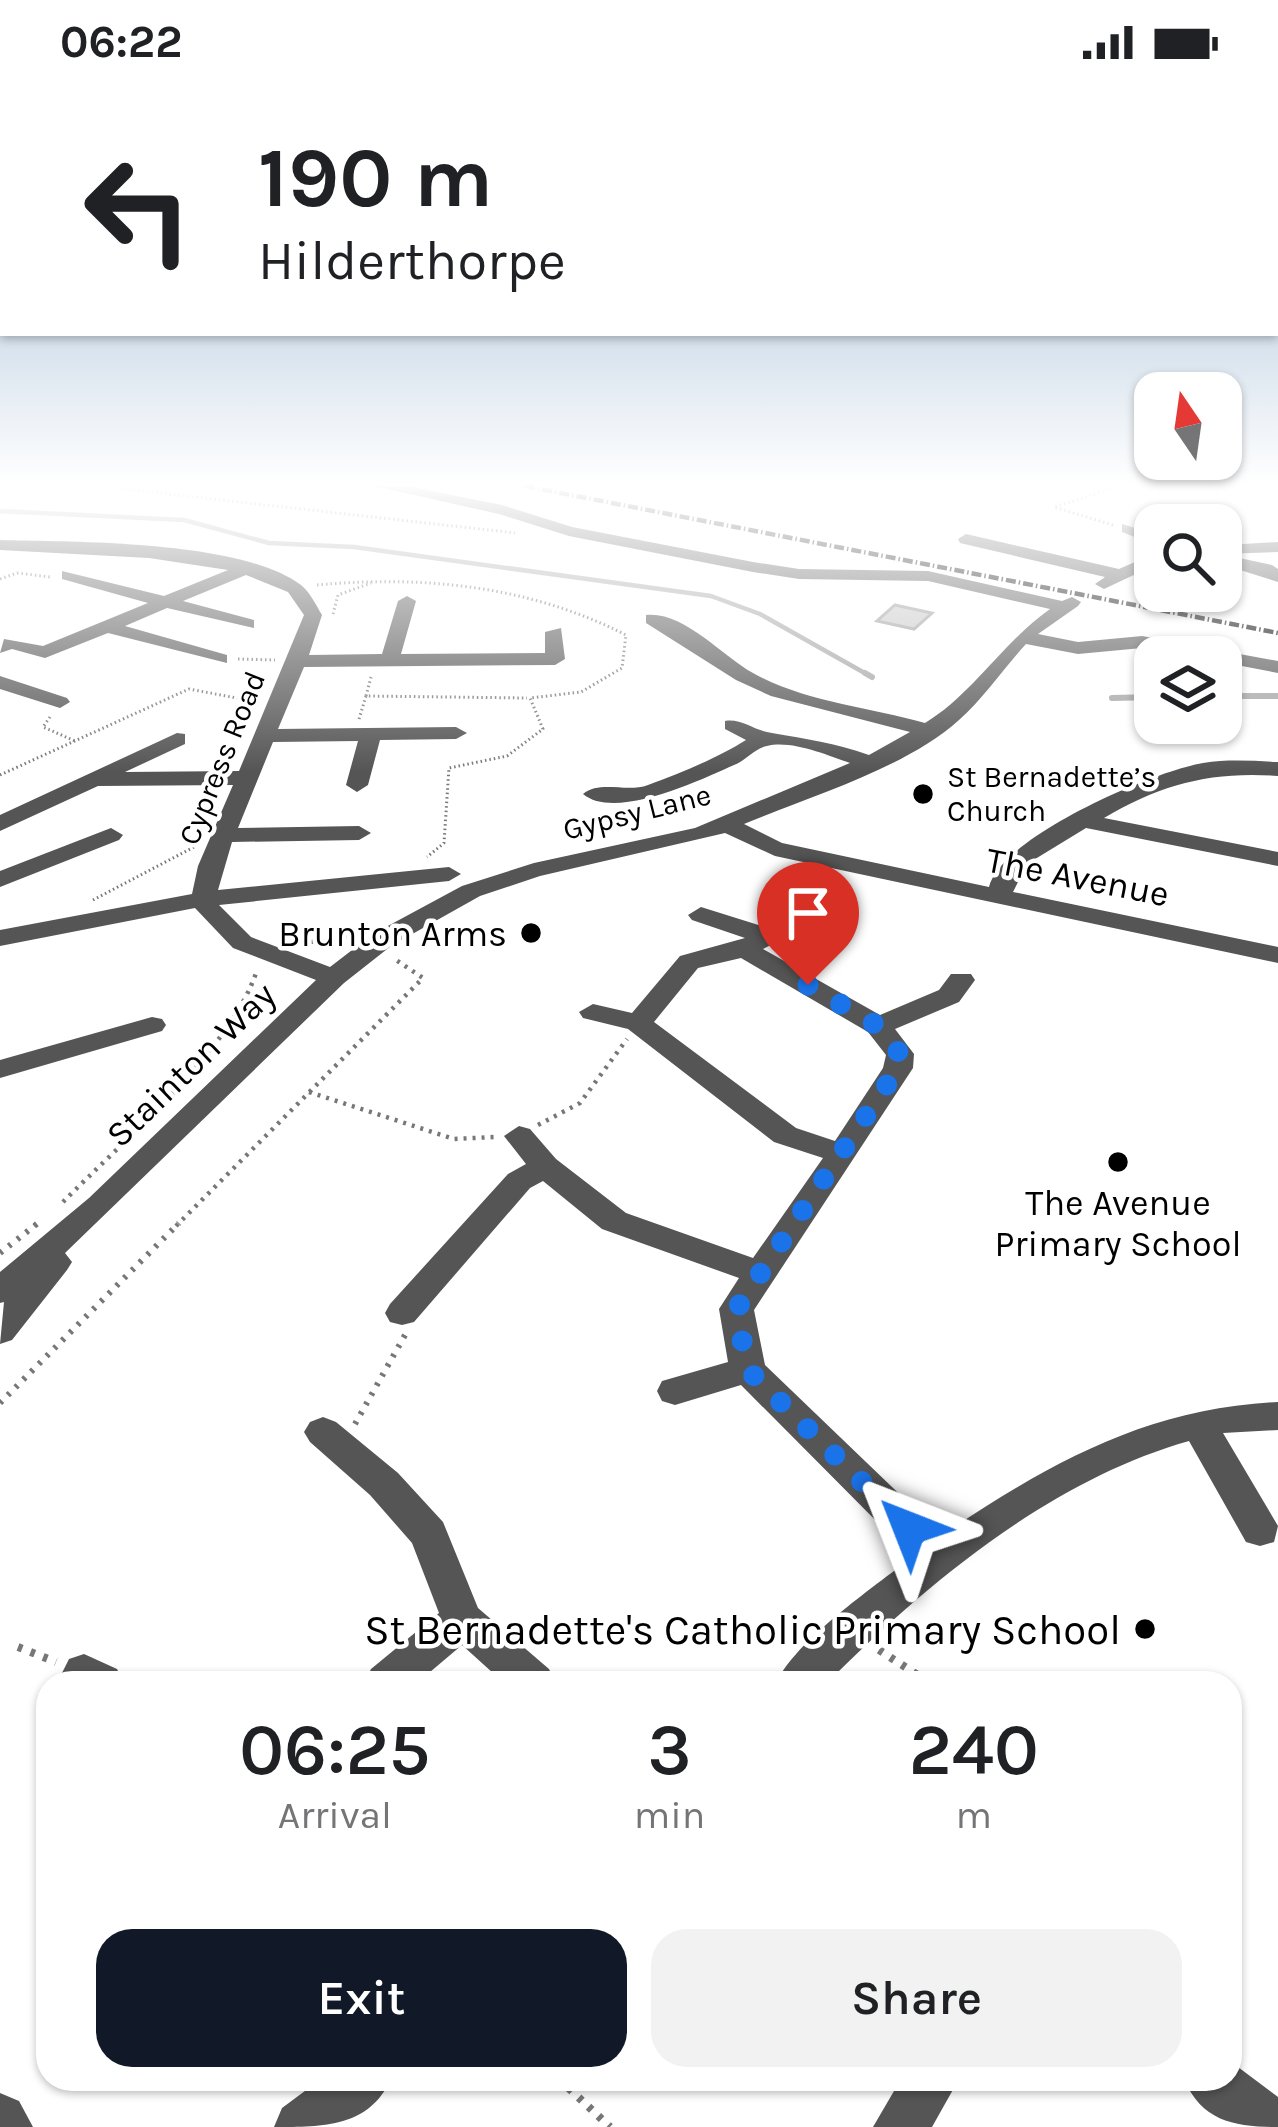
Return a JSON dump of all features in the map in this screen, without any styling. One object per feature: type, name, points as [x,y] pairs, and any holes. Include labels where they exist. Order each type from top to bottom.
[{"type":"street","points":[[90,581],[247,624]]},
{"type":"street","points":[[0,670],[216,581]]},
{"type":"street","name":"Cypress Road","points":[[203,900],[210,866],[313,615],[294,588],[275,581]]},
{"type":"street","name":"Gypsy Lane","points":[[334,977],[423,914],[513,877],[674,843],[888,761],[978,688],[1022,637],[1069,605],[954,581]]},
{"type":"street","points":[[383,660],[407,601]]},
{"type":"street","points":[[672,622],[766,687],[828,709],[929,731]]},
{"type":"street","points":[[109,626],[220,659]]},
{"type":"street","points":[[294,661],[555,659],[554,632]]},
{"type":"street","points":[[1022,637],[1078,648],[1142,642],[1278,668]]},
{"type":"street","points":[[4,643],[45,652]]},
{"type":"street","points":[[0,682],[59,702]]},
{"type":"street","points":[[732,725],[762,739],[812,742],[888,761]]},
{"type":"street","points":[[265,736],[456,733]]},
{"type":"street","points":[[356,785],[371,734]]},
{"type":"street","points":[[0,824],[177,739]]},
{"type":"street","points":[[594,794],[634,803],[691,772],[729,760],[762,739]]},
{"type":"street","points":[[999,897],[1004,876],[1018,859],[1177,772],[1233,765],[1278,769]]},
{"type":"street","points":[[94,779],[247,778]]},
{"type":"street","points":[[1084,821],[1278,859]]},
{"type":"street","name":"The Avenue","points":[[727,825],[775,849],[1278,955]]},
{"type":"street","points":[[224,835],[359,833]]},
{"type":"street","points":[[0,880],[111,835]]},
{"type":"street","points":[[0,938],[63,922],[203,900],[449,874]]},
{"type":"street","points":[[203,900],[223,931],[268,954],[334,977]]},
{"type":"street","points":[[701,915],[756,943],[878,1026],[900,1054],[898,1068],[736,1310],[748,1370],[941,1560]]},
{"type":"street","points":[[638,1023],[689,962],[756,943],[804,918]]},
{"type":"street","name":"Stainton Way","points":[[0,1292],[100,1206],[334,977]]},
{"type":"street","points":[[878,1026],[949,996],[961,980]]},
{"type":"street","points":[[593,1012],[638,1023],[785,1136],[839,1153]]},
{"type":"street","points":[[0,1069],[152,1025]]},
{"type":"street","points":[[519,1136],[545,1166],[614,1221],[762,1274]]},
{"type":"street","points":[[402,1313],[519,1181],[545,1166]]},
{"type":"street","name":"Stainton Way","points":[[0,1330],[100,1206]]},
{"type":"street","points":[[674,1391],[748,1370]]},
{"type":"street","points":[[810,1671],[849,1630],[1053,1483],[1138,1441],[1250,1414],[1278,1416]]},
{"type":"street","points":[[1198,1424],[1261,1530]]},
{"type":"street","points":[[323,1432],[384,1484],[429,1534],[462,1619],[521,1671]]},
{"type":"street","points":[[400,1671],[462,1619]]},
{"type":"street","points":[[301,2127],[349,2091]]},
{"type":"street","points":[[901,2127],[925,2091]]},
{"type":"street","points":[[1226,2091],[1273,2127]]},
{"type":"path","points":[[331,620],[338,595],[375,581]]},
{"type":"path","points":[[220,659],[294,661]]},
{"type":"path","points":[[383,660],[366,696],[530,698]]},
{"type":"path","points":[[0,775],[189,689],[275,706]]},
{"type":"path","points":[[59,702],[43,728],[75,741]]},
{"type":"path","points":[[88,901],[224,835]]},
{"type":"path","points":[[0,1403],[423,978],[394,961],[392,954],[402,946],[365,934],[280,946],[255,962],[258,976],[252,995],[162,1099],[63,1202]]},
{"type":"path","points":[[309,1091],[454,1139],[519,1136],[580,1102],[638,1023]]},
{"type":"path","points":[[0,1253],[47,1215]]},
{"type":"path","points":[[323,1432],[357,1423],[413,1320],[402,1313]]},
{"type":"path","points":[[849,1630],[912,1671]]},
{"type":"path","points":[[18,1647],[76,1671]]},
{"type":"path","points":[[572,2091],[610,2127]]},
{"type":"building","points":[[895,605],[932,613],[914,629],[877,621]]},
{"type":"waterway","points":[[604,581],[711,596],[760,614],[870,676]]},
{"type":"waterway","points":[[865,673],[872,677]]},
{"type":"waterway","points":[[1242,696],[1278,696]]},
{"type":"waterway","points":[[1112,698],[1134,697]]},
{"type":"railway","points":[[1013,581],[1278,633]]},
{"type":"place","name":"St Bernadette’s Church","points":[[923,794]]},
{"type":"place","name":"Brunton Arms","points":[[531,933]]},
{"type":"place","name":"The Avenue Primary School","points":[[1118,1162]]},
{"type":"place","name":"St Bernadette's Catholic Primary School","points":[[1145,1629]]},
{"type":"route","points":[[808,985],[878,1026],[900,1054],[898,1068],[736,1310],[748,1370],[909,1528]]}]
